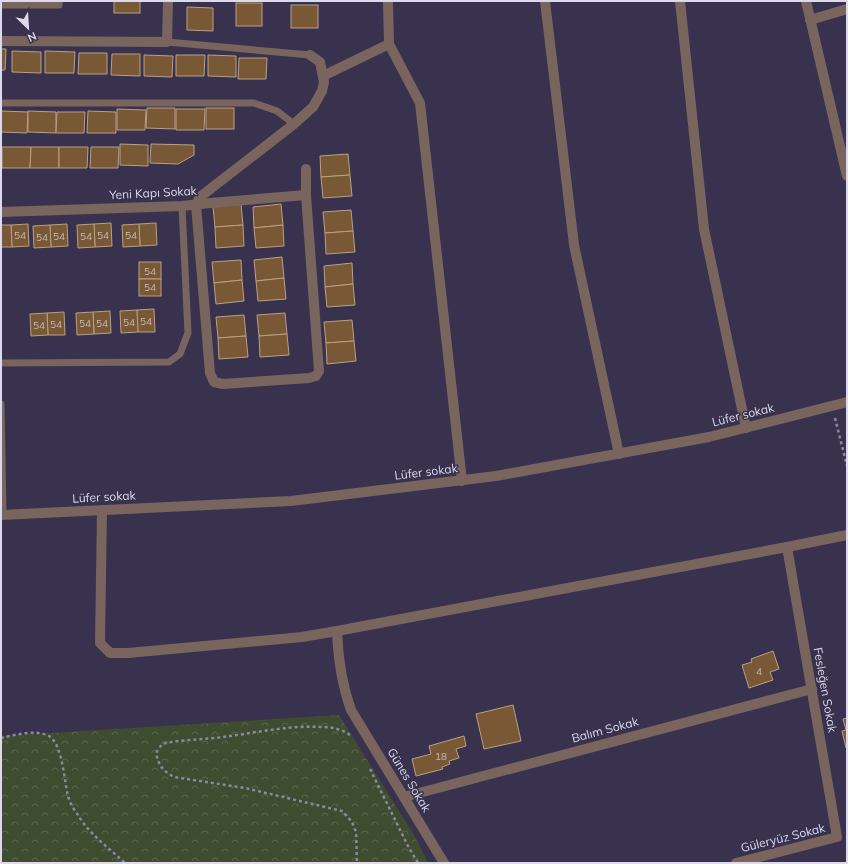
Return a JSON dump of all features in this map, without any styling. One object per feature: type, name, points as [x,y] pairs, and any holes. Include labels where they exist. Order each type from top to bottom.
[{"type":"street","points":[[1,41],[167,42],[168,1]]},
{"type":"street","points":[[388,1],[389,44],[420,103],[462,481]]},
{"type":"street","points":[[545,1],[574,244],[618,454]]},
{"type":"street","points":[[680,1],[704,229],[746,428]]},
{"type":"street","points":[[806,1],[847,176]]},
{"type":"street","points":[[810,20],[847,9]]},
{"type":"street","points":[[323,76],[389,44]]},
{"type":"street","points":[[306,169],[306,195],[319,370],[316,376],[309,378],[223,384],[214,382],[210,373],[196,205],[200,197],[294,124],[313,107],[322,92],[324,82],[320,62],[310,55]]},
{"type":"street","name":"Yeni Kapı Sokak","points":[[1,212],[182,206],[306,195]]},
{"type":"street","name":"Lüfer sokak","points":[[2,515],[291,501],[462,481],[709,437],[847,402]]},
{"type":"street","points":[[102,510],[100,643],[110,653],[128,653],[294,638],[338,631],[847,535]]},
{"type":"street","name":"Fesleğen Sokak","points":[[787,547],[837,837]]},
{"type":"street","name":"Günes Sokak","points":[[338,631],[338,652],[345,693],[351,710],[444,863]]},
{"type":"street","name":"Balım Sokak","points":[[404,797],[812,689]]},
{"type":"street","name":"Güleryüz Sokak","points":[[736,863],[837,837]]},
{"type":"lane","points":[[1,5],[59,5],[59,1]]},
{"type":"lane","points":[[167,42],[310,55]]},
{"type":"lane","points":[[1,103],[254,103],[277,111],[294,124]]},
{"type":"lane","points":[[1,363],[169,362],[180,354],[188,333],[182,206]]},
{"type":"lane","points":[[1,404],[2,515]]},
{"type":"path","points":[[831,406],[847,466]]},
{"type":"path","points":[[350,735],[341,729],[320,726],[290,728],[221,737],[178,740],[162,744],[156,753],[159,764],[165,772],[174,776],[245,788],[342,812],[352,822],[356,832],[357,863]]},
{"type":"path","points":[[1,738],[18,734],[37,733],[49,736],[57,745],[69,797],[78,816],[94,834],[125,863]]},
{"type":"path","points":[[369,768],[418,863]]},
{"type":"green space","points":[[339,715],[414,835],[428,863],[1,863],[1,736]]},
{"type":"building","points":[[114,1],[140,1],[140,13],[114,13]]},
{"type":"building","points":[[236,3],[262,3],[262,26],[236,26]]},
{"type":"building","points":[[291,5],[318,5],[318,28],[291,28]]},
{"type":"building","points":[[187,7],[213,8],[213,31],[187,30]]},
{"type":"building","points":[[1,49],[6,49],[5,70],[1,70]]},
{"type":"building","points":[[12,51],[41,52],[41,73],[12,72]]},
{"type":"building","points":[[45,51],[75,52],[74,73],[45,73]]},
{"type":"building","points":[[79,53],[107,53],[107,74],[78,74]]},
{"type":"building","points":[[112,54],[140,54],[140,76],[111,75]]},
{"type":"building","points":[[144,55],[173,56],[172,77],[144,76]]},
{"type":"building","points":[[176,55],[205,55],[204,76],[176,76]]},
{"type":"building","points":[[208,55],[236,56],[236,77],[208,76]]},
{"type":"building","points":[[239,58],[267,58],[266,79],[238,79]]},
{"type":"building","points":[[147,108],[175,108],[175,129],[146,128]]},
{"type":"building","points":[[206,108],[234,108],[234,129],[206,129]]},
{"type":"building","points":[[117,109],[146,110],[145,130],[117,130]]},
{"type":"building","points":[[176,109],[205,109],[204,130],[176,130]]},
{"type":"building","points":[[1,111],[28,112],[27,133],[1,132]]},
{"type":"building","points":[[28,111],[56,112],[56,133],[28,132]]},
{"type":"building","points":[[88,111],[116,112],[116,133],[87,133]]},
{"type":"building","points":[[57,112],[85,112],[84,133],[56,133]]},
{"type":"building","points":[[120,144],[148,145],[148,166],[120,165]]},
{"type":"building","points":[[151,144],[194,145],[194,155],[178,164],[150,163]]},
{"type":"building","points":[[2,147],[31,147],[30,168],[2,168]]},
{"type":"building","points":[[31,147],[59,147],[59,168],[30,168]]},
{"type":"building","points":[[59,147],[88,147],[87,168],[59,168]]},
{"type":"building","points":[[91,147],[119,147],[118,168],[90,168]]},
{"type":"building","points":[[348,154],[350,175],[321,177],[320,156]]},
{"type":"building","points":[[350,175],[352,196],[323,198],[321,177]]},
{"type":"building","points":[[241,204],[243,225],[215,227],[213,207]]},
{"type":"building","points":[[281,204],[283,225],[254,228],[253,207]]},
{"type":"building","points":[[351,210],[353,231],[325,233],[323,212]]},
{"type":"building","points":[[111,223],[112,246],[95,247],[94,224]]},
{"type":"building","points":[[156,223],[157,245],[140,246],[139,224]]},
{"type":"building","points":[[28,224],[29,246],[12,247],[11,225]]},
{"type":"building","points":[[67,224],[68,246],[51,247],[50,225]]},
{"type":"building","points":[[94,224],[95,247],[78,248],[77,225]]},
{"type":"building","points":[[139,224],[140,246],[123,247],[122,225]]},
{"type":"building","points":[[1,225],[11,225],[12,247],[1,247]]},
{"type":"building","points":[[50,225],[51,247],[34,248],[33,226]]},
{"type":"building","points":[[243,225],[244,246],[216,248],[215,227]]},
{"type":"building","points":[[283,225],[284,246],[256,248],[254,228]]},
{"type":"building","points":[[353,231],[355,252],[326,254],[325,233]]},
{"type":"building","points":[[282,257],[284,278],[256,281],[254,260]]},
{"type":"building","points":[[241,260],[242,280],[214,283],[212,262]]},
{"type":"building","points":[[139,262],[161,262],[161,279],[139,279]]},
{"type":"building","points":[[352,263],[353,284],[325,287],[324,266]]},
{"type":"building","points":[[284,278],[286,299],[258,301],[256,281]]},
{"type":"building","points":[[139,279],[161,279],[161,296],[139,296]]},
{"type":"building","points":[[242,280],[244,301],[216,304],[214,283]]},
{"type":"building","points":[[353,284],[355,305],[327,307],[325,287]]},
{"type":"building","points":[[154,309],[155,332],[138,332],[137,310]]},
{"type":"building","points":[[137,310],[138,332],[121,333],[120,311]]},
{"type":"building","points":[[110,311],[111,333],[94,334],[93,312]]},
{"type":"building","points":[[64,312],[65,335],[48,335],[47,313]]},
{"type":"building","points":[[93,312],[94,334],[77,335],[76,313]]},
{"type":"building","points":[[47,313],[48,335],[31,336],[30,314]]},
{"type":"building","points":[[285,313],[287,334],[259,336],[257,315]]},
{"type":"building","points":[[244,315],[246,336],[218,338],[216,317]]},
{"type":"building","points":[[352,320],[354,341],[326,343],[324,322]]},
{"type":"building","points":[[287,334],[289,355],[260,357],[259,336]]},
{"type":"building","points":[[246,336],[248,357],[219,359],[218,338]]},
{"type":"building","points":[[354,341],[356,361],[327,364],[326,343]]},
{"type":"building","points":[[773,651],[779,669],[770,672],[773,680],[749,688],[742,665],[752,662],[751,659]]},
{"type":"building","points":[[513,705],[521,741],[484,749],[476,714]]},
{"type":"building","points":[[847,718],[846,748],[842,731],[846,730],[843,719]]},
{"type":"building","points":[[464,736],[466,746],[456,749],[459,758],[449,761],[450,764],[442,767],[443,769],[416,776],[412,759],[431,754],[429,746]]}]
